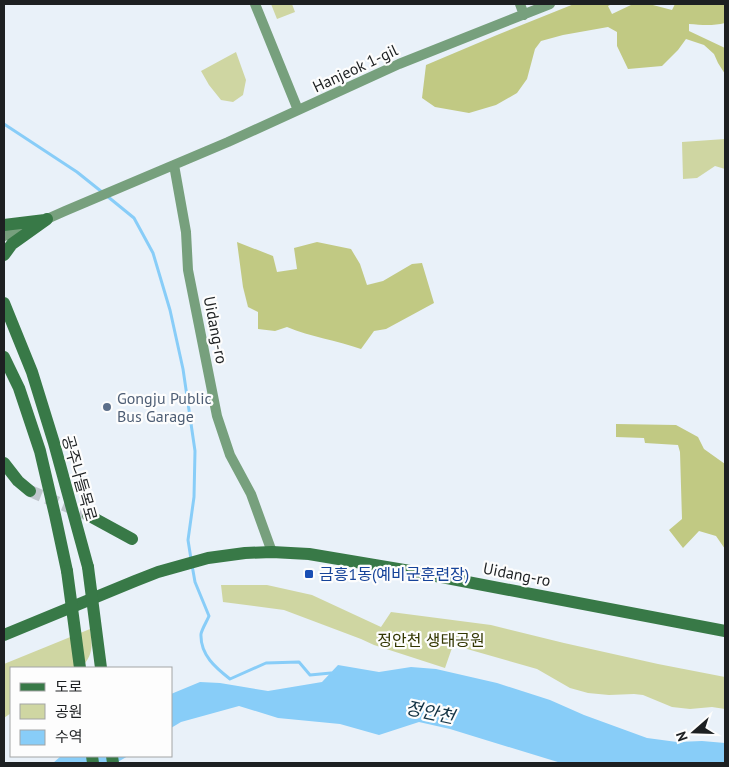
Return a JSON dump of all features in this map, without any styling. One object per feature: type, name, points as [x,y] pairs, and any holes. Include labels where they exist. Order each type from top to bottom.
[{"type":"main road","points":[[4,225],[47,219]]},
{"type":"main road","points":[[4,255],[12,244],[47,219]]},
{"type":"main road","name":"공주나들목로","points":[[4,302],[32,372],[88,567],[101,667]]},
{"type":"main road","name":"공주나들목로","points":[[4,357],[19,388],[40,451],[67,571],[80,667]]},
{"type":"main road","points":[[4,463],[18,481],[30,490]]},
{"type":"main road","points":[[88,515],[132,539]]},
{"type":"main road","name":"Uidang-ro","points":[[4,635],[158,572],[208,558],[245,553],[272,552],[309,554],[410,571],[725,631]]},
{"type":"street","points":[[255,4],[298,110]]},
{"type":"street","points":[[520,4],[524,15]]},
{"type":"street","name":"Hanjeok 1-gil","points":[[4,236],[228,142],[399,64],[550,4]]},
{"type":"street","name":"Uidang-ro","points":[[174,165],[186,232],[188,270],[217,416],[230,456],[251,494],[272,552]]},
{"type":"green space","points":[[271,4],[292,4],[295,12],[277,19]]},
{"type":"green space","points":[[574,4],[612,4],[608,6],[612,14],[633,4],[649,4],[672,10],[675,4],[725,4],[725,23],[712,25],[689,24],[689,31],[725,48],[725,74],[714,54],[704,45],[686,39],[662,66],[628,69],[617,46],[617,32],[608,27],[541,41],[535,49],[527,79],[517,93],[496,105],[469,113],[435,107],[422,98],[426,65]]},
{"type":"green space","points":[[236,52],[246,80],[243,95],[233,102],[221,100],[201,71]]},
{"type":"green space","points":[[725,139],[725,169],[715,166],[697,178],[683,179],[682,142]]},
{"type":"green space","points":[[237,242],[273,256],[277,272],[297,269],[294,248],[317,242],[351,249],[360,264],[367,285],[383,281],[412,264],[422,263],[434,303],[386,329],[374,331],[361,349],[287,327],[275,331],[258,329],[258,312],[248,307],[243,287]]},
{"type":"green space","points":[[616,424],[676,425],[698,437],[704,449],[725,464],[725,549],[716,536],[699,531],[683,548],[669,530],[682,519],[680,452],[678,445],[645,443],[644,438],[616,437]]},
{"type":"green space","name":"정안천 생태공원","points":[[221,585],[267,585],[312,595],[381,627],[391,612],[491,625],[658,664],[725,677],[725,709],[712,707],[690,709],[672,707],[643,695],[588,693],[570,688],[537,669],[453,645],[445,668],[374,645],[284,610],[223,602]]},
{"type":"green space","points":[[90,629],[92,640],[90,655],[81,667],[10,667],[10,714],[4,718],[4,664]]},
{"type":"water","name":"정안천","points":[[338,665],[379,672],[411,667],[436,669],[497,683],[550,700],[584,715],[647,738],[677,742],[702,741],[725,743],[725,763],[561,763],[450,729],[419,722],[379,735],[340,724],[278,718],[239,706],[181,722],[172,727],[172,694],[200,682],[220,683],[268,691],[322,682]]},
{"type":"water","points":[[60,757],[126,757],[116,763],[53,763]]},
{"type":"waterway","points":[[4,124],[77,172],[102,192]]},
{"type":"waterway","points":[[107,196],[134,218],[153,253],[170,310],[183,369],[195,451],[194,497],[188,540],[191,559]]},
{"type":"waterway","points":[[192,565],[195,582],[209,616],[202,630],[201,642],[206,655],[230,679],[266,663],[299,662],[310,675],[334,674]]},
{"type":"tunnel","points":[[30,491],[88,515]]},
{"type":"place","name":"Gongju Public Bus Garage","points":[[107,407]]},
{"type":"place","name":"금흥1동(예비군훈련장)","points":[[309,574]]}]
